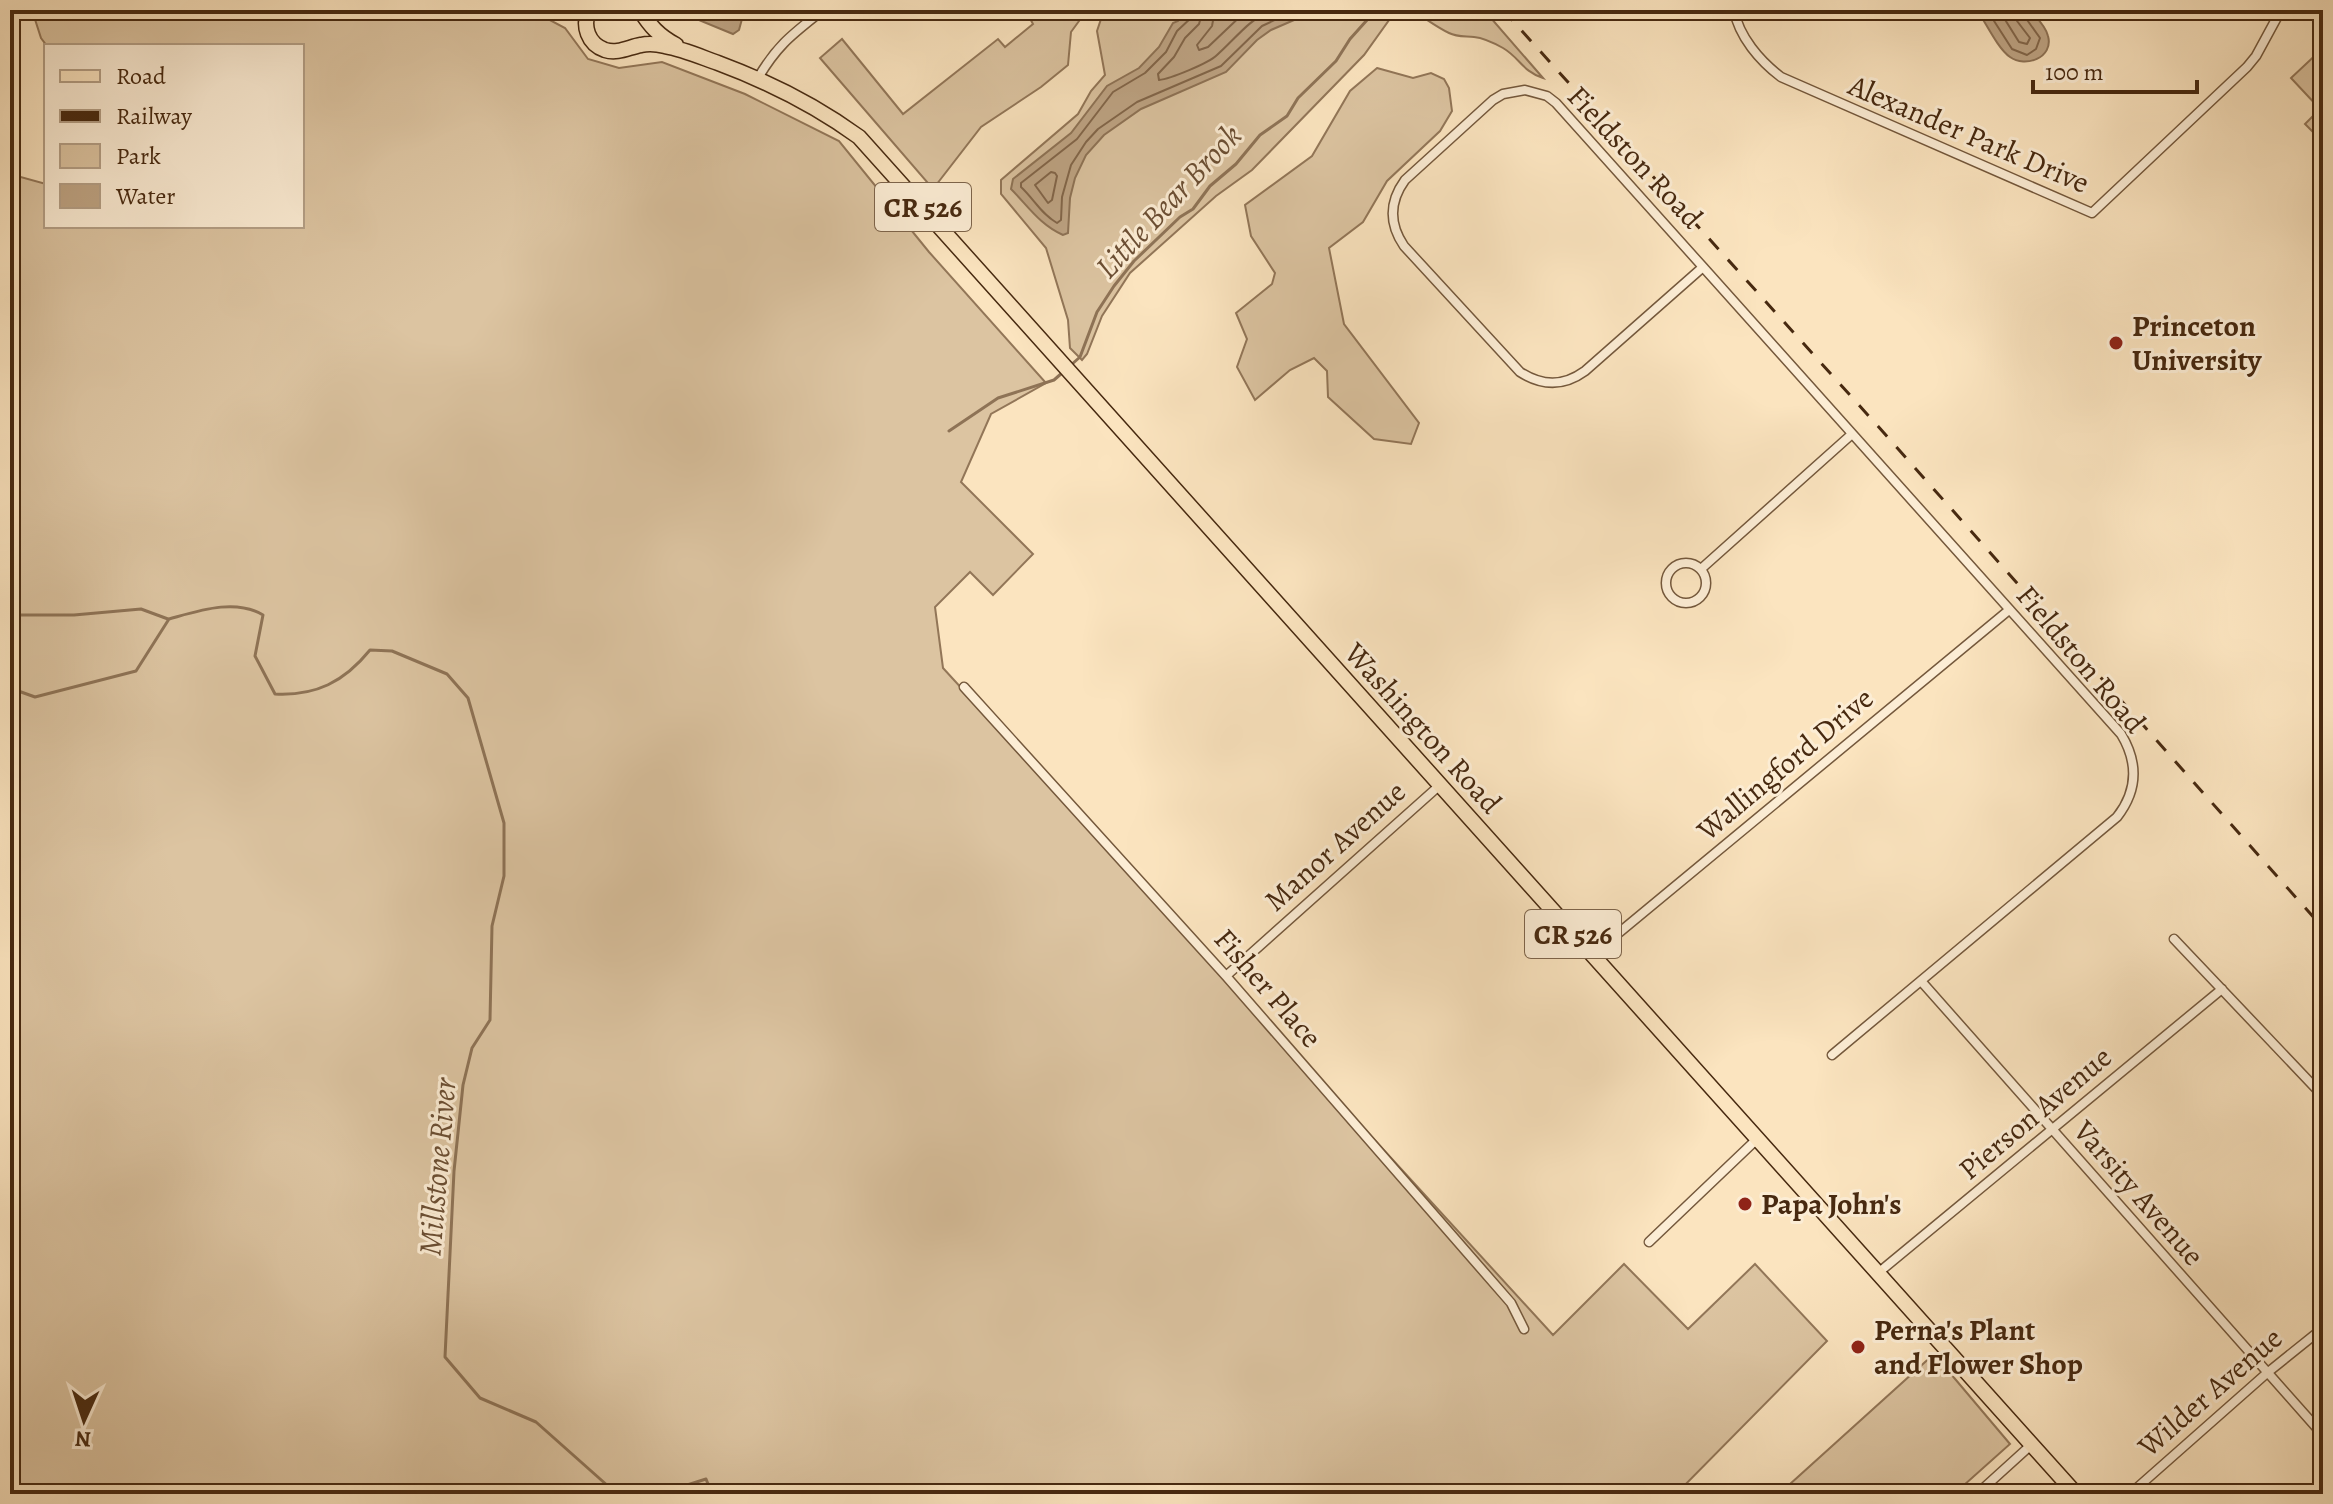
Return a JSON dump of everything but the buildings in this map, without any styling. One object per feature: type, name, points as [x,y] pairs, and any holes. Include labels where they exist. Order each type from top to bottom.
[{"type":"main road","points":[[571,10],[587,17]]},
{"type":"main road","points":[[631,46],[642,31],[640,11]]},
{"type":"main road","name":"Washington Road","points":[[640,11],[660,37],[690,53]]},
{"type":"main road","name":"Washington Road","points":[[587,17],[590,39],[604,50],[614,52],[646,44],[690,53],[758,78],[824,111],[859,137],[2076,1494]]},
{"type":"street","points":[[758,78],[785,39],[823,10]]},
{"type":"street","name":"Alexander Park Drive","points":[[1734,10],[1750,46],[1781,77],[2092,213],[2247,67],[2281,10]]},
{"type":"street","name":"Fieldston Road","points":[[1703,267],[1585,371],[1567,382],[1542,382],[1520,372],[1404,246],[1393,224],[1394,201],[1405,180],[1493,100],[1515,91],[1535,92],[1556,103],[1703,267],[2009,610],[2121,734],[2133,758],[2130,796],[2117,817],[1832,1055]]},
{"type":"street","points":[[1701,569],[1852,434]]},
{"type":"street","points":[[1687,563],[1701,569],[1706,584],[1699,598],[1685,603],[1671,596],[1666,582],[1672,568],[1687,563]]},
{"type":"street","name":"Wallingford Drive","points":[[1592,955],[2009,610]]},
{"type":"street","name":"Fisher Place","points":[[964,687],[1226,976],[1511,1303],[1524,1329]]},
{"type":"street","name":"Manor Avenue","points":[[1226,976],[1440,785]]},
{"type":"street","points":[[2174,939],[2323,1096]]},
{"type":"street","name":"Varsity Avenue","points":[[1921,981],[2323,1435]]},
{"type":"street","name":"Pierson Avenue","points":[[1878,1273],[2222,989]]},
{"type":"street","points":[[1649,1242],[1757,1139]]},
{"type":"street","name":"Wilder Avenue","points":[[2130,1494],[2267,1373],[2323,1328]]},
{"type":"street","points":[[1977,1494],[2031,1445]]},
{"type":"green space","points":[[32,10],[531,10],[565,28],[588,59],[619,68],[662,62],[745,94],[839,141],[929,252],[1046,383],[991,414],[961,482],[1033,554],[993,595],[970,572],[935,607],[943,668],[1553,1335],[1624,1264],[1688,1329],[1755,1264],[1827,1341],[1676,1494],[10,1494],[10,174],[44,183],[44,228],[304,228],[304,44],[46,44]]},
{"type":"green space","points":[[1034,10],[1087,10],[1071,32],[1068,65],[981,127],[933,189],[820,58],[842,39],[903,114],[998,39],[1005,47],[1033,24],[1028,15]]},
{"type":"green space","points":[[1104,10],[1401,10],[1392,16],[1364,55],[1252,170],[1216,196],[1130,273],[1102,316],[1082,360],[1070,348],[1068,320],[1046,248],[1001,194],[1001,180],[1078,114],[1091,91],[1105,75],[1097,31]]},
{"type":"green space","points":[[1411,10],[1484,10],[1543,78],[1530,72],[1496,44],[1452,34]]},
{"type":"green space","points":[[2323,48],[2323,142],[2305,124],[2320,109],[2291,78]]},
{"type":"green space","points":[[1377,68],[1413,78],[1431,73],[1444,79],[1449,88],[1452,111],[1440,131],[1387,181],[1363,222],[1329,248],[1344,324],[1419,423],[1411,444],[1374,439],[1328,397],[1327,371],[1314,358],[1290,370],[1255,400],[1237,367],[1247,339],[1236,313],[1272,284],[1275,273],[1251,236],[1245,205],[1312,156],[1350,91]]},
{"type":"green space","points":[[1934,1354],[2010,1444],[1954,1494],[1779,1494]]},
{"type":"water","points":[[679,10],[736,10],[742,19],[739,30],[733,34]]},
{"type":"water","points":[[1187,10],[1344,10],[1336,15],[1301,17],[1271,30],[1226,72],[1141,109],[1104,135],[1086,155],[1075,178],[1070,198],[1068,233],[1063,235],[1055,231],[1041,221],[1011,189],[1013,179],[1071,133],[1107,86],[1139,68],[1159,47],[1173,23]]},
{"type":"water","points":[[1977,10],[2030,10],[2047,32],[2047,50],[2030,61],[2010,57]]},
{"type":"waterway","name":"Little Bear Brook","points":[[1071,365],[1080,357],[1097,312],[1134,261],[1180,217],[1193,209],[1210,186],[1236,164],[1260,135],[1287,116],[1298,98],[1336,61],[1350,39],[1376,10]]},
{"type":"waterway","name":"Little Bear Brook","points":[[949,431],[998,398],[1054,380],[1062,373]]},
{"type":"waterway","name":"Millstone River","points":[[10,688],[35,697],[136,671],[169,619],[204,610],[241,607],[263,615],[255,656],[275,694],[303,692],[328,685],[350,671],[370,650],[392,651],[447,674],[468,698],[504,823],[504,876],[492,926],[490,1020],[472,1048],[463,1085],[454,1171],[445,1357],[480,1398],[536,1422],[617,1494]]},
{"type":"waterway","points":[[10,615],[74,615],[141,609],[168,619]]},
{"type":"waterway","name":"Millstone River","points":[[629,1494],[684,1486],[706,1479],[712,1494]]},
{"type":"railway","points":[[1503,10],[2323,928]]},
{"type":"place","name":"Princeton University","points":[[2116,343]]},
{"type":"place","name":"Papa John's","points":[[1745,1204]]},
{"type":"place","name":"Perna's Plant and Flower Shop","points":[[1858,1347]]}]
